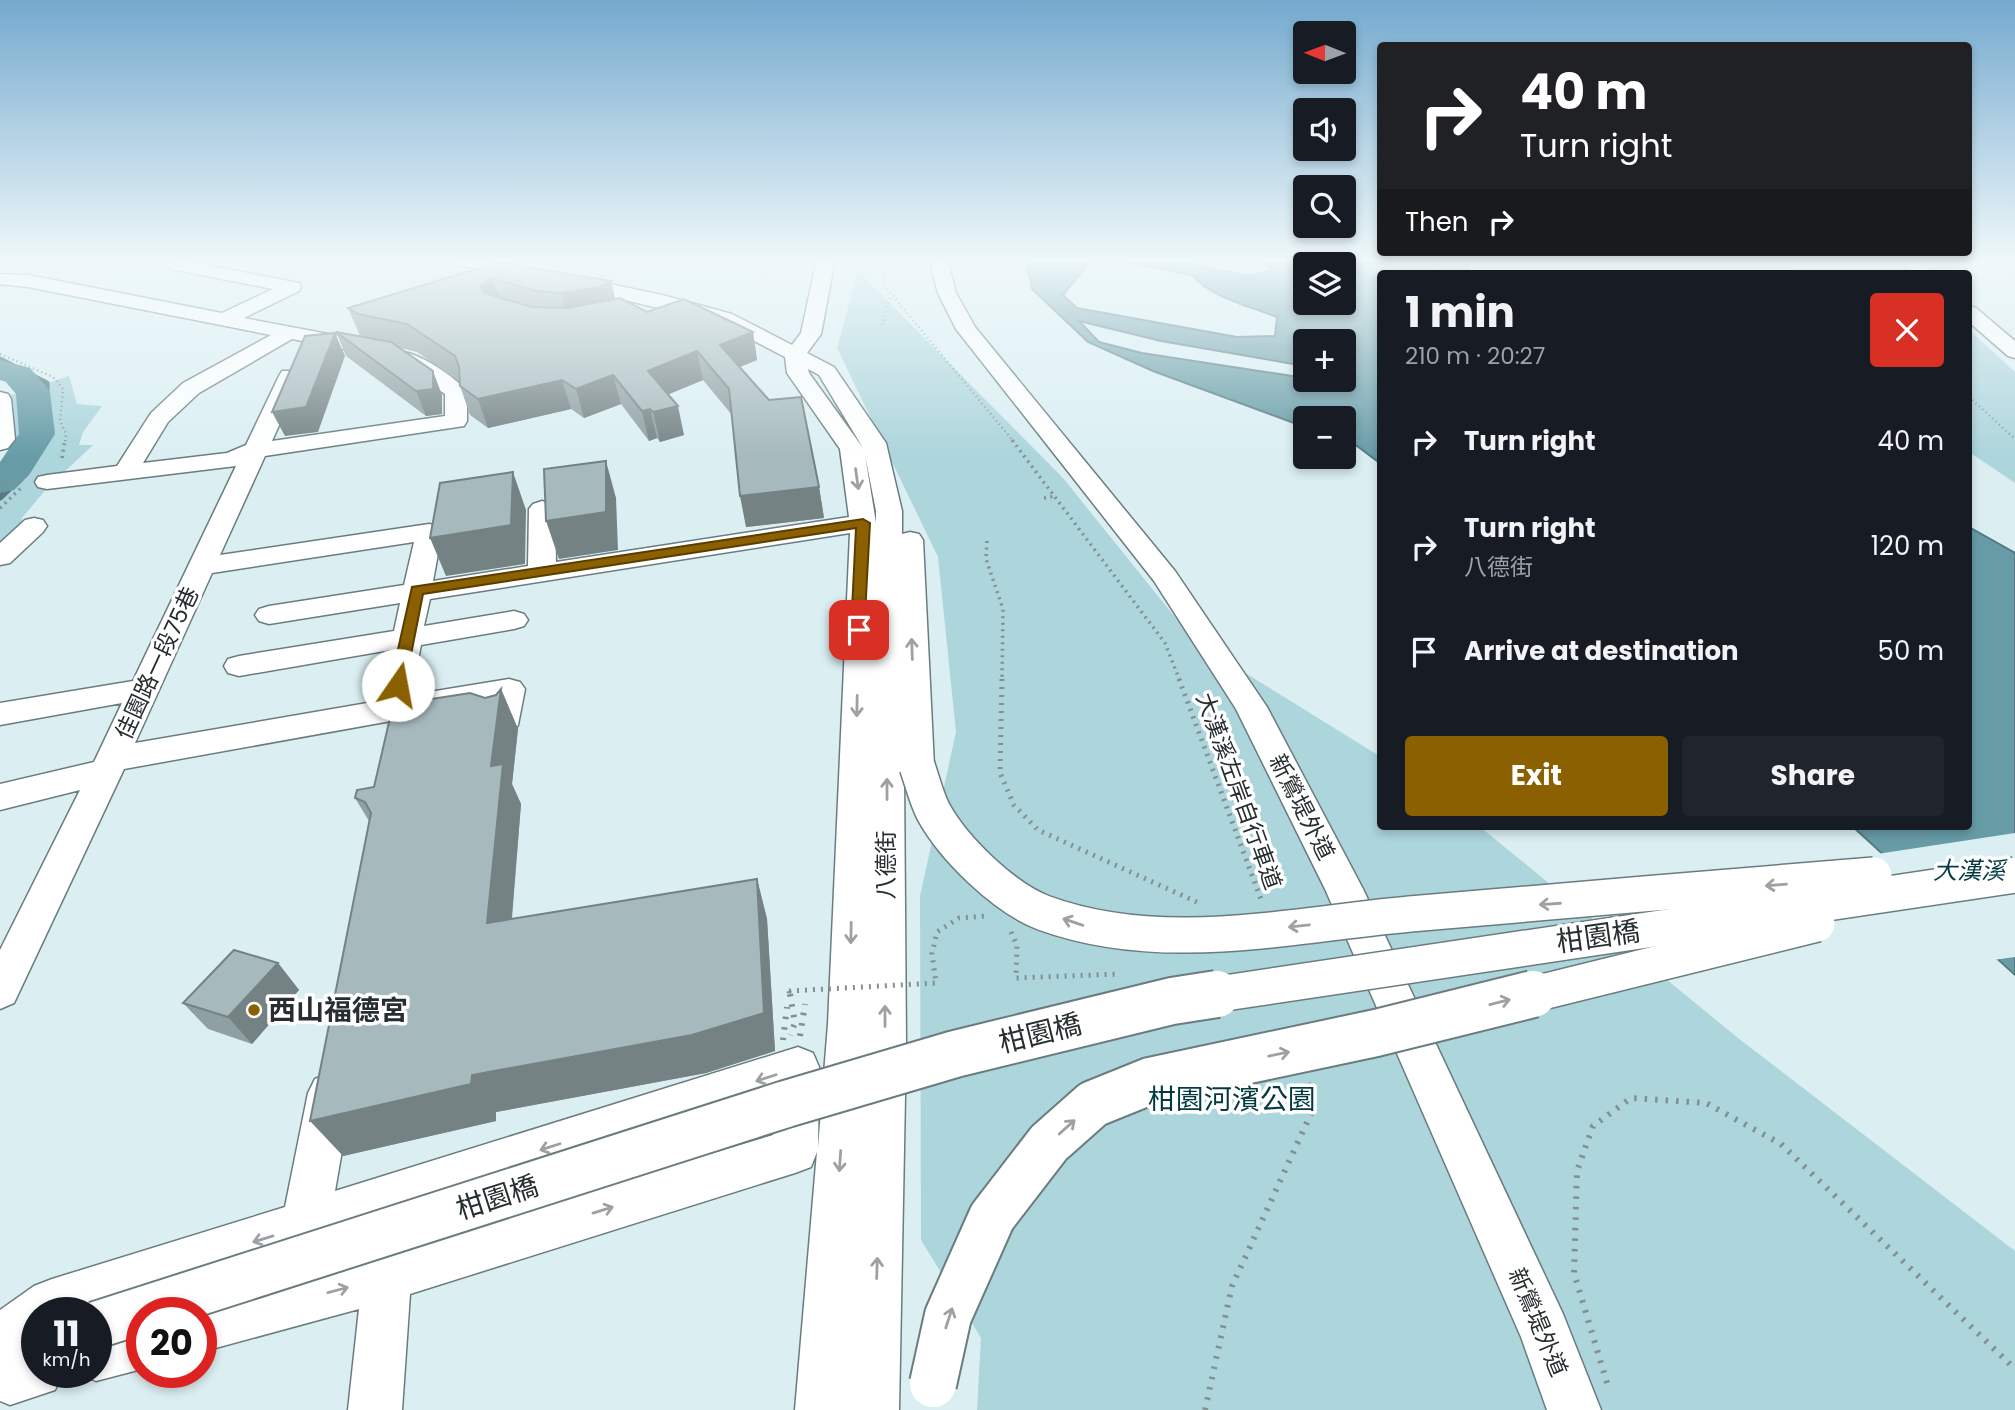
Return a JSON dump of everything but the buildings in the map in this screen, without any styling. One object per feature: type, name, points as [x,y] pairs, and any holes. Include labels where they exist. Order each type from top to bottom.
[{"type":"street","points":[[43,476],[126,472],[232,460],[255,450],[456,421],[456,392],[409,358],[256,325]]},
{"type":"street","points":[[126,472],[159,418],[191,388],[303,334],[353,325]]},
{"type":"street","name":"八德街","points":[[738,325],[827,371],[874,443],[889,511],[885,1044],[872,1410]]},
{"type":"street","points":[[795,355],[811,334],[813,325]]},
{"type":"street","name":"新鶯堤外道","points":[[964,325],[1166,577],[1251,707],[1344,889],[1545,1332],[1574,1410]]},
{"type":"street","points":[[1984,325],[2015,352]]},
{"type":"street","name":"佳園路一段75巷","points":[[0,991],[145,689],[298,359],[303,334]]},
{"type":"street","name":"八德街","points":[[795,355],[798,373],[852,449],[863,523],[849,1024],[822,1410]]},
{"type":"street","points":[[0,399],[3,439],[0,443]]},
{"type":"street","points":[[874,443],[900,482],[909,532],[917,766],[933,811],[970,860],[1002,889],[1041,912],[1091,928],[1149,935],[1204,936],[1408,914],[1730,889],[2015,862]]},
{"type":"street","points":[[542,509],[542,572]]},
{"type":"street","points":[[269,615],[863,523]]},
{"type":"street","points":[[0,557],[34,526]]},
{"type":"street","points":[[202,566],[429,532],[393,709]]},
{"type":"street","points":[[239,666],[514,620]]},
{"type":"street","points":[[0,715],[145,689]]},
{"type":"street","points":[[0,797],[109,765],[509,689],[502,725]]},
{"type":"street","name":"柑園橋","points":[[112,1320],[786,1104],[955,1054],[1172,1001],[2015,875]]},
{"type":"street","points":[[932,1397],[948,1316],[992,1217],[1049,1143],[1093,1104],[1150,1081],[1376,1033],[1788,929],[2015,885]]},
{"type":"street","points":[[305,1226],[337,1056]]},
{"type":"street","points":[[75,1297],[799,1068],[795,1151],[387,1277],[217,1323]]},
{"type":"street","points":[[375,1410],[387,1277]]},
{"type":"street","points":[[0,1341],[21,1326]]},
{"type":"street","points":[[0,1353],[21,1347]]},
{"type":"street","points":[[0,1373],[10,1379],[21,1376]]},
{"type":"path","name":"大漢溪左岸自行車道","points":[[915,325],[1056,496],[1166,643],[1253,872],[1264,910]]},
{"type":"path","points":[[0,354],[53,377],[63,388],[60,421],[66,434],[64,457],[0,508]]},
{"type":"path","points":[[1972,400],[2015,439]]},
{"type":"path","points":[[0,485],[43,476]]},
{"type":"path","points":[[1044,498],[1056,496]]},
{"type":"path","points":[[987,541],[986,559],[1003,608],[1000,773],[1014,805],[1038,830],[1208,907]]},
{"type":"path","points":[[787,1007],[782,1051],[795,1023],[789,992],[936,983],[931,947],[939,928],[957,918],[984,915],[994,920]]},
{"type":"path","points":[[1004,924],[1013,934],[1017,945],[1016,978],[1133,974]]},
{"type":"path","points":[[798,1047],[805,1004]]},
{"type":"path","points":[[1205,1410],[1232,1286],[1314,1107],[1307,1080]]},
{"type":"path","points":[[1612,1398],[1574,1273],[1577,1171],[1594,1126],[1631,1098],[1706,1103],[1781,1144],[2015,1369]]},
{"type":"green space","name":"柑園河濱公園","points":[[843,325],[911,325],[1063,478],[1195,642],[1377,755],[1377,830],[1484,830],[1738,1038],[2015,1251],[2015,1410],[977,1410],[981,1338],[921,1240],[920,896],[956,732],[938,557],[837,348]]},
{"type":"green space","points":[[1972,333],[2015,372],[2015,483],[1972,454]]},
{"type":"green space","points":[[69,376],[77,404],[102,406],[83,432],[79,445],[93,445],[47,488],[22,518],[22,526],[0,544],[0,469],[9,451],[12,433],[8,396]]},
{"type":"water","points":[[1070,325],[1083,325],[1099,342],[1142,353],[1293,376],[1293,392],[1356,392],[1356,329],[1293,329],[1293,364],[1161,341],[1095,325],[1170,325],[1237,337],[1275,336],[1276,325],[1377,325],[1377,461],[1356,446],[1356,406],[1293,406],[1293,423],[1153,371],[1088,342]]},
{"type":"water","name":"大漢溪","points":[[1972,529],[2015,553],[2015,975],[1856,830],[1972,830]]},
{"type":"pier","points":[[2015,833],[2015,957],[1993,960],[1877,854]]},
{"type":"waterway","points":[[0,359],[47,383],[47,420],[43,442]]},
{"type":"waterway","points":[[0,370],[18,375],[33,392],[37,434],[16,467],[0,482]]},
{"type":"waterway","points":[[0,497],[27,471],[43,442]]},
{"type":"place","name":"西山福德宮","points":[[254,1010]]},
{"type":"route","points":[[398,685],[417,590],[863,523],[859,630]]}]
